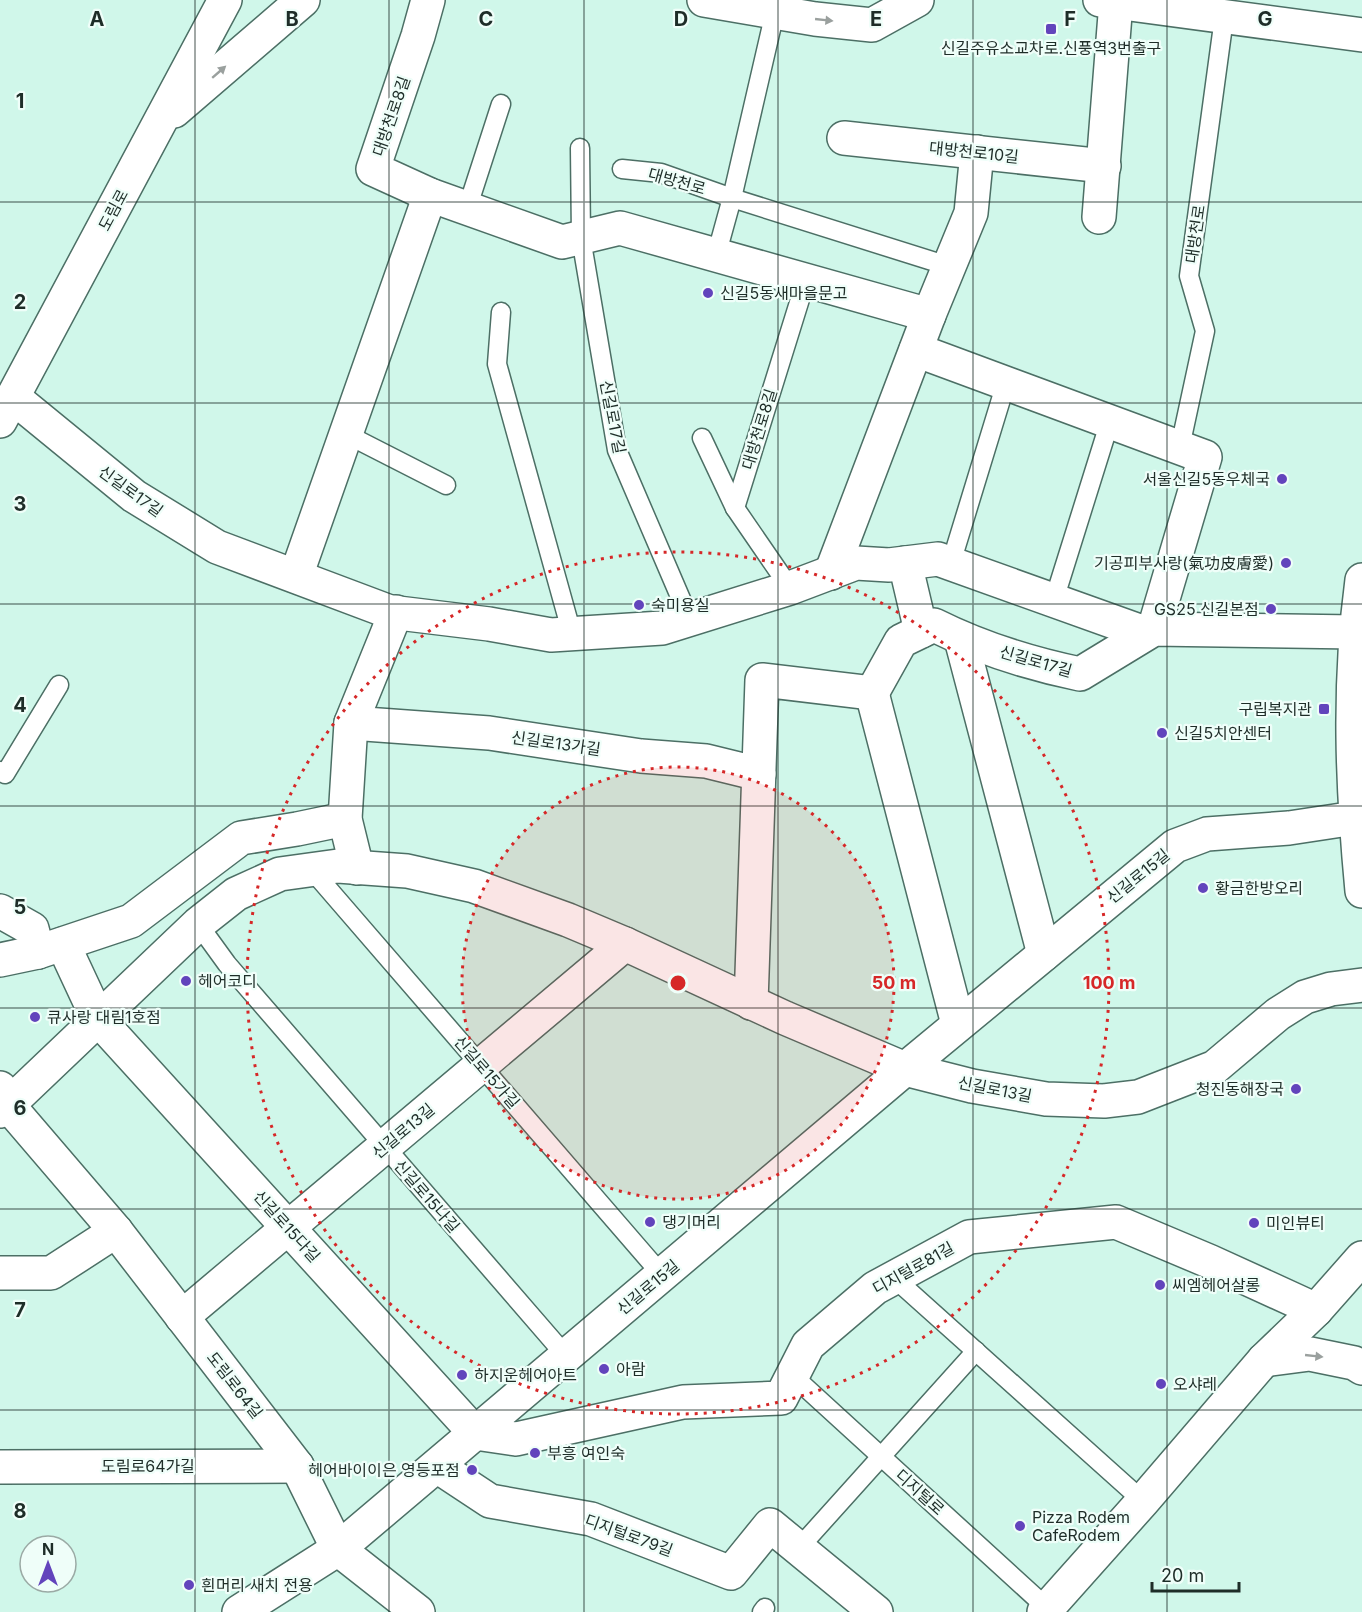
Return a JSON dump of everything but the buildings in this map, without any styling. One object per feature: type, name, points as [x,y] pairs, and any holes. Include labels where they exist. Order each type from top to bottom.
[{"type":"street","points":[[159,124],[303,0]]},
{"type":"street","name":"대방천로8길","points":[[428,0],[373,169],[430,195],[562,242],[620,228],[929,315]]},
{"type":"street","points":[[704,0],[815,19],[872,25],[917,0]]},
{"type":"street","points":[[1099,217],[1123,2],[1224,18],[1362,35]]},
{"type":"street","name":"도림로","points":[[6,409],[159,124],[219,5]]},
{"type":"street","name":"대방천로10길","points":[[844,138],[1104,166]]},
{"type":"street","points":[[831,573],[948,266],[971,213],[977,152]]},
{"type":"street","points":[[296,576],[430,195]]},
{"type":"street","points":[[916,350],[1205,457],[1154,629]]},
{"type":"street","name":"신길로17길","points":[[6,409],[134,496],[217,547],[390,612],[489,624],[551,635],[662,628],[790,588],[856,563],[890,565],[938,559],[1142,632],[1154,629],[1356,632]]},
{"type":"street","points":[[905,563],[921,631],[901,641],[872,693],[958,1024]]},
{"type":"street","points":[[1362,580],[1352,691],[1357,766],[1355,818],[1362,891]]},
{"type":"street","points":[[357,868],[345,819],[351,723],[396,612]]},
{"type":"street","name":"신길로17길","points":[[921,631],[934,625],[961,639],[1049,667],[1080,674],[1154,629]]},
{"type":"street","points":[[961,639],[1044,954]]},
{"type":"street","points":[[751,1003],[762,680],[872,693]]},
{"type":"street","name":"신길로13가길","points":[[351,723],[489,734],[641,756],[706,761],[759,774]]},
{"type":"street","name":"신길로15길","points":[[239,1612],[338,1550],[958,1024],[1175,846],[1207,834],[1289,828],[1355,818]]},
{"type":"street","points":[[0,960],[51,948],[131,921],[241,838],[345,819]]},
{"type":"street","name":"신길로13길","points":[[3,1101],[98,1019],[198,924],[236,894],[280,874],[338,866],[407,871],[474,886],[568,920],[625,944],[751,1003],[905,1069],[972,1086],[1046,1099],[1104,1101],[1138,1097],[1215,1067],[1278,1014],[1305,997],[1330,989],[1362,985]]},
{"type":"street","points":[[0,911],[32,929],[51,948]]},
{"type":"street","points":[[131,921],[162,960]]},
{"type":"street","name":"신길로13길","points":[[182,1317],[625,944]]},
{"type":"street","name":"신길로15다길","points":[[51,948],[98,1019],[475,1433]]},
{"type":"street","name":"도림로64길","points":[[3,1101],[116,1232],[297,1466],[338,1550]]},
{"type":"street","name":"디지털로81길","points":[[475,1433],[516,1439],[683,1402],[781,1398],[808,1346],[875,1288],[969,1237],[1116,1222],[1316,1310]]},
{"type":"street","points":[[0,1273],[51,1273],[116,1232]]},
{"type":"street","name":"디지털로","points":[[1046,1610],[1264,1360],[1316,1310],[1362,1258]]},
{"type":"street","points":[[1264,1360],[1310,1354],[1354,1363],[1362,1368]]},
{"type":"street","name":"도림로64가길","points":[[0,1467],[297,1466]]},
{"type":"street","name":"디지털로79길","points":[[437,1466],[490,1501],[591,1519],[731,1573],[770,1525],[876,1612]]},
{"type":"street","points":[[338,1550],[418,1612]]},
{"type":"lane","points":[[716,256],[732,198],[775,12]]},
{"type":"lane","name":"대방천로","points":[[1180,447],[1205,331],[1189,276],[1224,18]]},
{"type":"lane","points":[[467,209],[501,104]]},
{"type":"lane","points":[[580,148],[581,238]]},
{"type":"lane","name":"대방천로","points":[[622,169],[661,173],[732,198],[948,266]]},
{"type":"lane","name":"신길로17길","points":[[581,238],[617,450],[690,620]]},
{"type":"lane","name":"대방천로8길","points":[[735,508],[806,280]]},
{"type":"lane","points":[[501,312],[496,364],[572,634]]},
{"type":"lane","points":[[951,564],[1006,383]]},
{"type":"lane","points":[[1054,600],[1110,421]]},
{"type":"lane","points":[[346,434],[446,485]]},
{"type":"lane","points":[[702,438],[735,508],[790,588]]},
{"type":"lane","points":[[0,771],[5,774],[59,685]]},
{"type":"lane","name":"신길로15가길","points":[[312,870],[662,1275]]},
{"type":"lane","name":"신길로15나길","points":[[198,924],[227,964],[566,1356]]},
{"type":"lane","points":[[893,1277],[1143,1501]]},
{"type":"lane","points":[[798,1549],[976,1351]]},
{"type":"lane","name":"디지털로","points":[[793,1376],[1046,1610]]},
{"type":"place","name":"신길주유소교차로.신풍역3번출구","points":[[1051,29]]},
{"type":"place","name":"신길5동새마을문고","points":[[708,293]]},
{"type":"place","name":"서울신길5동우체국","points":[[1282,479]]},
{"type":"place","name":"기공피부사랑(氣功皮膚愛)","points":[[1286,563]]},
{"type":"place","name":"숙미용실","points":[[639,605]]},
{"type":"place","name":"GS25 신길본점","points":[[1271,609]]},
{"type":"place","name":"구립복지관","points":[[1324,709]]},
{"type":"place","name":"신길5치안센터","points":[[1162,733]]},
{"type":"place","name":"황금한방오리","points":[[1203,888]]},
{"type":"place","name":"헤어코디","points":[[186,981]]},
{"type":"place","name":"큐사랑 대림1호점","points":[[35,1017]]},
{"type":"place","name":"청진동해장국","points":[[1296,1089]]},
{"type":"place","name":"댕기머리","points":[[650,1222]]},
{"type":"place","name":"미인뷰티","points":[[1254,1223]]},
{"type":"place","name":"씨엠헤어살롱","points":[[1160,1285]]},
{"type":"place","name":"아람","points":[[604,1369]]},
{"type":"place","name":"하지운헤어아트","points":[[462,1375]]},
{"type":"place","name":"오샤레","points":[[1161,1384]]},
{"type":"place","name":"부흥 여인숙","points":[[535,1453]]},
{"type":"place","name":"헤어바이이은 영등포점","points":[[472,1470]]},
{"type":"place","name":"Pizza Rodem CafeRodem","points":[[1020,1526]]},
{"type":"place","name":"흰머리 새치 전용","points":[[189,1585]]}]
